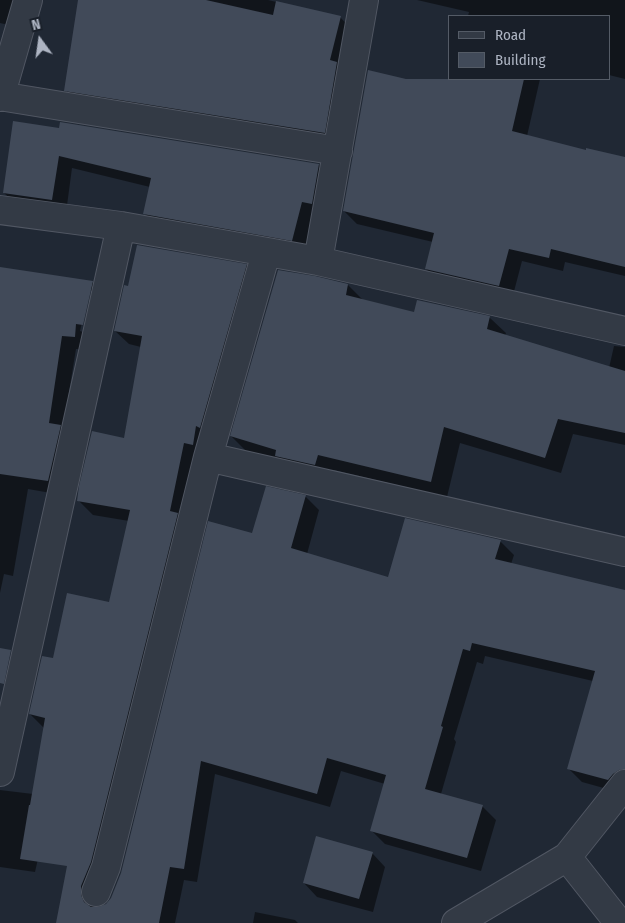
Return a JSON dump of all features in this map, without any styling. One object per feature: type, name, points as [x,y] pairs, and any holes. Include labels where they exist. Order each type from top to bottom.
[{"type":"street","points":[[28,0],[0,97],[338,151]]},
{"type":"street","points":[[318,261],[364,0]]},
{"type":"street","points":[[0,210],[121,226],[318,261],[625,332]]},
{"type":"street","points":[[0,772],[121,226]]},
{"type":"street","points":[[96,892],[106,867],[208,457],[266,253]]},
{"type":"street","points":[[208,457],[625,552]]},
{"type":"street","points":[[456,923],[567,857],[625,784]]},
{"type":"street","points":[[567,857],[619,923]]},
{"type":"building","points":[[78,0],[206,0],[273,15],[276,1],[341,16],[330,60],[337,62],[325,133],[64,91]]},
{"type":"building","points":[[368,70],[406,79],[524,80],[512,131],[586,150],[586,148],[625,157],[625,267],[551,249],[549,258],[509,249],[499,286],[425,269],[434,233],[343,211]]},
{"type":"building","points":[[13,121],[59,128],[60,122],[319,164],[312,204],[302,202],[292,241],[143,214],[151,178],[59,156],[52,200],[3,193]]},
{"type":"building","points":[[137,245],[247,264],[200,428],[196,426],[193,445],[184,443],[170,511],[178,513],[91,862],[81,886],[81,895],[84,902],[91,907],[106,904],[111,898],[121,873],[208,521],[252,533],[266,486],[306,495],[291,548],[388,577],[405,518],[501,540],[495,559],[625,590],[625,769],[619,770],[608,780],[567,769],[595,671],[472,643],[470,651],[463,649],[425,789],[483,805],[467,858],[370,831],[386,775],[327,758],[317,794],[201,761],[184,869],[170,867],[159,923],[56,923],[67,866],[20,859],[45,718],[29,714],[42,656],[53,658],[67,593],[109,602],[130,510],[77,501],[92,431],[124,438],[142,336],[114,331],[124,285],[128,286]]},
{"type":"building","points":[[0,267],[93,281],[83,325],[76,324],[75,337],[62,336],[49,423],[61,425],[48,481],[0,474]]},
{"type":"building","points":[[278,270],[348,284],[346,295],[414,312],[417,300],[490,316],[487,329],[625,371],[625,433],[558,419],[545,458],[444,427],[431,482],[318,455],[315,465],[275,456],[276,450],[230,436]]},
{"type":"building","points":[[0,648],[11,650],[4,684],[0,683]]},
{"type":"building","points":[[316,836],[373,852],[359,899],[303,883]]}]
